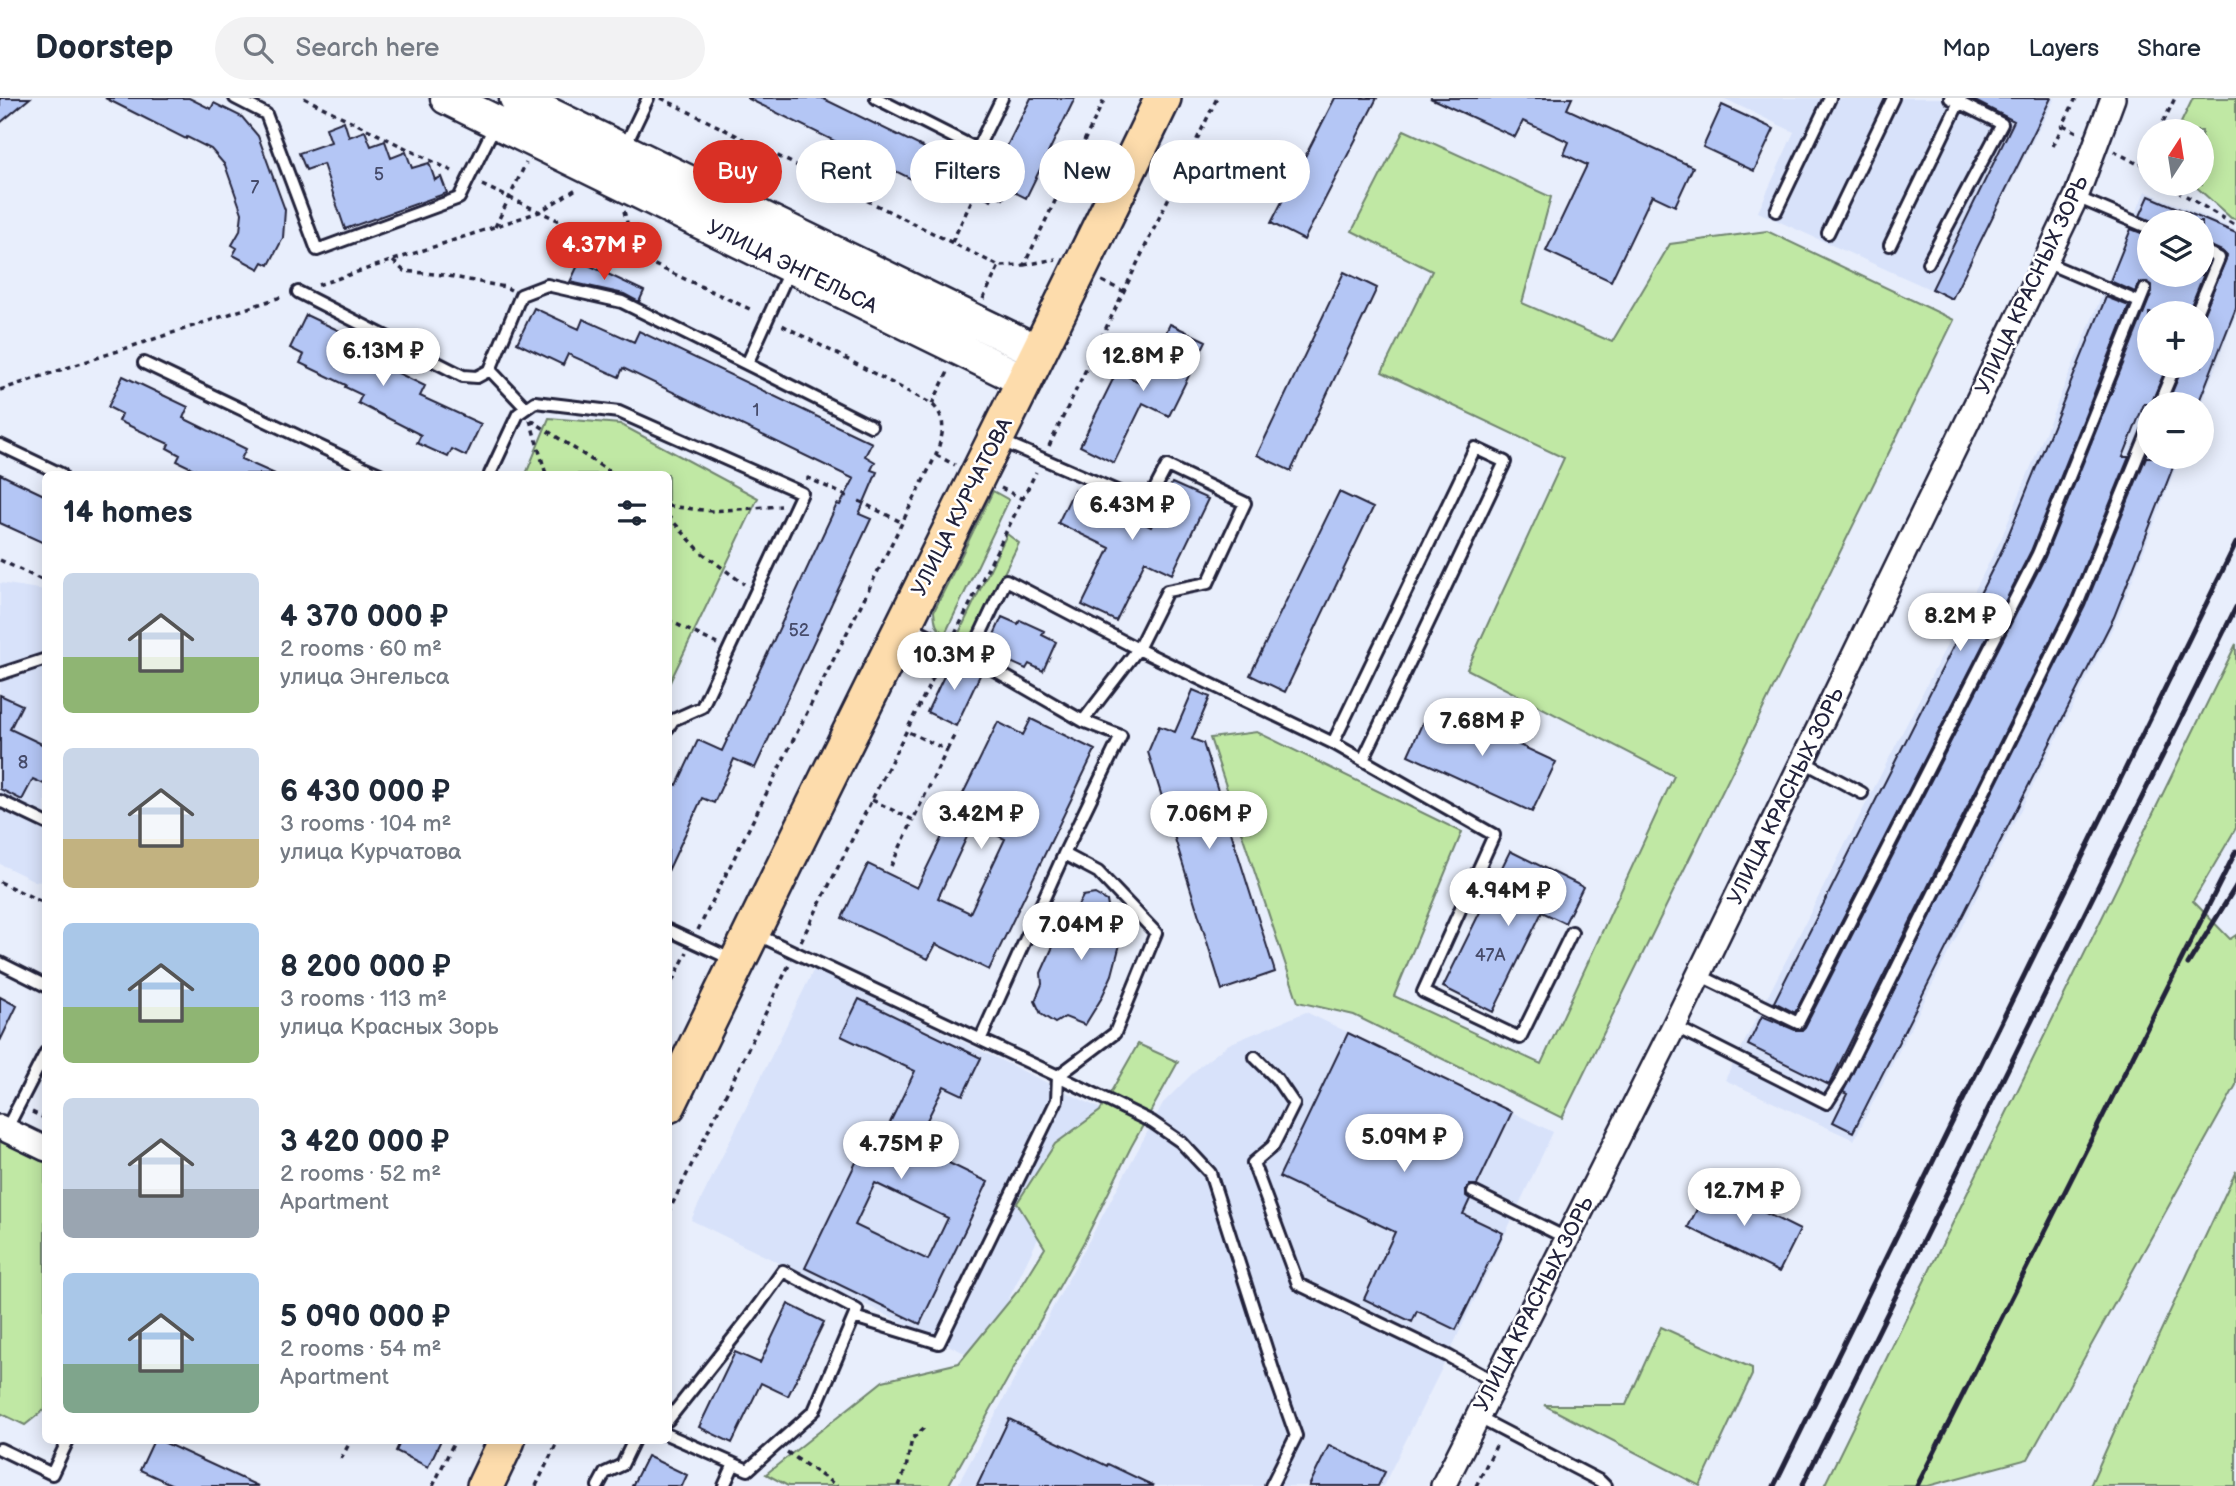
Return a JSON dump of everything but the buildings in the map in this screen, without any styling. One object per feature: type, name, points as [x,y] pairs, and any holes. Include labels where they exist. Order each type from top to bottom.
[{"type":"main road","name":"УЛИЦА ЭНГЕЛЬСА","points":[[447,98],[791,266],[1032,366]]},
{"type":"main road","name":"УЛИЦА ЭНГЕЛЬСА","points":[[516,98],[623,150],[1032,366]]},
{"type":"main road","name":"УЛИЦА КУРЧАТОВА","points":[[672,1097],[1163,98]]},
{"type":"main road","points":[[485,1486],[505,1444]]},
{"type":"street","name":"УЛИЦА КРАСНЫХ ЗОРЬ","points":[[1443,1486],[1674,1026],[2045,262],[2076,197],[2113,98]]},
{"type":"street","points":[[3,1128],[42,1147]]},
{"type":"lane","points":[[235,98],[266,114],[317,250],[459,198],[496,122]]},
{"type":"lane","points":[[623,150],[648,98]]},
{"type":"lane","points":[[876,98],[959,140]]},
{"type":"lane","points":[[981,140],[1002,98]]},
{"type":"lane","points":[[1776,211],[1830,98]]},
{"type":"lane","points":[[1828,233],[1893,98]]},
{"type":"lane","points":[[1890,245],[1957,100],[2002,124],[1928,263]]},
{"type":"lane","points":[[2076,197],[2137,223]]},
{"type":"lane","points":[[2214,256],[2219,258],[2214,270]]},
{"type":"lane","points":[[2045,262],[2137,301]]},
{"type":"lane","points":[[747,364],[791,266]]},
{"type":"lane","points":[[298,292],[463,376],[477,377],[490,370],[521,295],[547,285],[622,302],[871,426]]},
{"type":"lane","points":[[2139,301],[2145,289]]},
{"type":"lane","points":[[1699,975],[1798,1023],[2038,554],[2137,307]]},
{"type":"lane","points":[[144,363],[357,470]]},
{"type":"lane","points":[[490,370],[526,408]]},
{"type":"lane","points":[[491,471],[518,414],[535,401],[619,412],[802,493],[702,707],[672,722]]},
{"type":"lane","points":[[996,439],[1147,504],[1167,466],[1245,503],[1208,583],[1167,591],[1138,649],[1083,721]]},
{"type":"lane","points":[[0,445],[55,471]]},
{"type":"lane","points":[[1333,743],[1475,448],[1504,462],[1363,760]]},
{"type":"lane","points":[[1674,1026],[1828,1103],[2078,602],[2137,458]]},
{"type":"lane","points":[[970,656],[1006,580],[1138,649],[1333,743],[1494,835],[1423,992],[1520,1038],[1572,932]]},
{"type":"lane","points":[[904,623],[970,656],[1083,721],[1121,736],[981,1038]]},
{"type":"lane","points":[[0,674],[42,660]]},
{"type":"lane","points":[[1802,761],[1862,793]]},
{"type":"lane","points":[[0,801],[42,821]]},
{"type":"lane","points":[[854,1317],[939,1343],[1056,1100],[1058,1076],[1115,1033],[1156,933],[1098,872],[1064,855]]},
{"type":"lane","points":[[672,931],[744,947],[981,1038],[1152,1122],[1181,1142],[1210,1173],[1296,1436],[1271,1486]]},
{"type":"lane","points":[[0,963],[42,984]]},
{"type":"lane","points":[[1255,1057],[1278,1079],[1294,1104],[1273,1146],[1253,1163],[1297,1283],[1448,1356],[1495,1382]]},
{"type":"lane","points":[[3,1128],[42,1059]]},
{"type":"lane","points":[[1473,1192],[1566,1238]]},
{"type":"lane","points":[[672,1415],[783,1271],[857,1310],[814,1411],[748,1470],[672,1437]]},
{"type":"lane","points":[[1477,1417],[1605,1486]]},
{"type":"lane","points":[[0,1449],[52,1474],[66,1444]]},
{"type":"lane","points":[[597,1486],[605,1473],[622,1465],[632,1444]]},
{"type":"lane","points":[[729,1484],[734,1464]]},
{"type":"path","points":[[661,98],[999,266],[1057,259]]},
{"type":"path","points":[[1024,265],[1105,98]]},
{"type":"path","points":[[2053,146],[2076,98]]},
{"type":"path","points":[[2165,119],[2175,98]]},
{"type":"path","points":[[2063,125],[2137,162]]},
{"type":"path","points":[[0,390],[538,212],[579,187]]},
{"type":"path","points":[[2186,196],[2236,226]]},
{"type":"path","points":[[952,242],[971,203]]},
{"type":"path","points":[[622,206],[636,257]]},
{"type":"path","points":[[393,261],[404,271],[443,275],[505,287],[521,295]]},
{"type":"path","points":[[1097,279],[1125,292]]},
{"type":"path","points":[[545,471],[529,419],[608,471]]},
{"type":"path","points":[[936,455],[955,464]]},
{"type":"path","points":[[802,493],[808,478],[849,497]]},
{"type":"path","points":[[996,485],[1023,499]]},
{"type":"path","points":[[859,501],[901,522]]},
{"type":"path","points":[[672,506],[711,511],[796,505]]},
{"type":"path","points":[[672,520],[701,552],[755,593]]},
{"type":"path","points":[[0,560],[42,580]]},
{"type":"path","points":[[672,622],[728,650]]},
{"type":"path","points":[[906,731],[947,750]]},
{"type":"path","points":[[891,866],[956,732]]},
{"type":"path","points":[[872,800],[912,820]]},
{"type":"path","points":[[0,882],[42,902]]},
{"type":"path","points":[[898,1486],[906,1468],[912,1438],[926,1426]]},
{"type":"path","points":[[1476,1486],[1503,1430]]},
{"type":"path","points":[[341,1459],[349,1444]]},
{"type":"path","points":[[433,1486],[453,1444]]},
{"type":"path","points":[[536,1486],[556,1444]]},
{"type":"path","points":[[777,1444],[837,1486]]},
{"type":"shaded area","points":[[1723,98],[2055,98],[1952,299],[1758,212],[1794,132]]},
{"type":"shaded area","points":[[2143,196],[2157,196],[2189,210],[2137,210]]},
{"type":"shaded area","points":[[2137,210],[2137,287],[2214,287],[2214,221],[2236,230],[2236,314],[2214,371],[2214,301],[2137,301],[2137,378],[2211,378],[2206,392],[2137,392],[2137,469],[2175,469],[2118,617],[1854,1140],[1725,1080],[2001,539]]},
{"type":"shaded area","points":[[0,583],[42,590],[42,882],[0,864]]},
{"type":"shaded area","points":[[814,969],[1101,1109],[979,1360],[691,1220]]},
{"type":"shaded area","points":[[1306,1012],[1553,1132],[1448,1356],[1383,1486],[957,1486],[1163,1103],[1200,1066],[1229,1044]]},
{"type":"green space","points":[[2193,98],[2236,98],[2236,219],[2231,218],[2206,196],[2214,196],[2214,119],[2183,119]]},
{"type":"green space","points":[[1404,130],[1551,197],[1522,303],[1612,342],[1670,244],[1767,231],[1954,320],[1562,1118],[1354,1015],[1298,1002],[1210,738],[1257,732],[1462,832],[1394,996],[1541,1064],[1674,776],[1467,669],[1564,458],[1382,372],[1432,271],[1352,231]]},
{"type":"green space","points":[[549,418],[620,424],[758,498],[672,678],[672,471],[527,471]]},
{"type":"green space","points":[[993,491],[1009,500],[945,634],[936,624],[934,611]]},
{"type":"green space","points":[[1007,534],[1019,543],[968,646],[955,641]]},
{"type":"green space","points":[[2236,644],[2236,828],[2193,901],[2230,939],[2236,935],[2236,1085],[2028,1459],[1928,1486],[1824,1486]]},
{"type":"green space","points":[[1138,1044],[1178,1062],[1131,1147],[1085,1240],[948,1486],[788,1486],[766,1474],[883,1381],[959,1363],[1021,1287],[1045,1248],[1017,1203],[1055,1144],[1100,1111]]},
{"type":"green space","points":[[0,1134],[42,1154],[42,1411],[25,1425],[0,1413]]},
{"type":"green space","points":[[2236,1171],[2236,1486],[2090,1486],[2125,1407]]},
{"type":"green space","points":[[1661,1327],[1752,1368],[1752,1375],[1700,1486],[1544,1405],[1626,1405]]},
{"type":"railway","points":[[1774,1486],[2236,543]]},
{"type":"railway","points":[[1802,1486],[2236,607]]},
{"type":"railway","points":[[1917,1486],[2236,851]]},
{"type":"railway","points":[[2188,964],[2236,886]]}]
